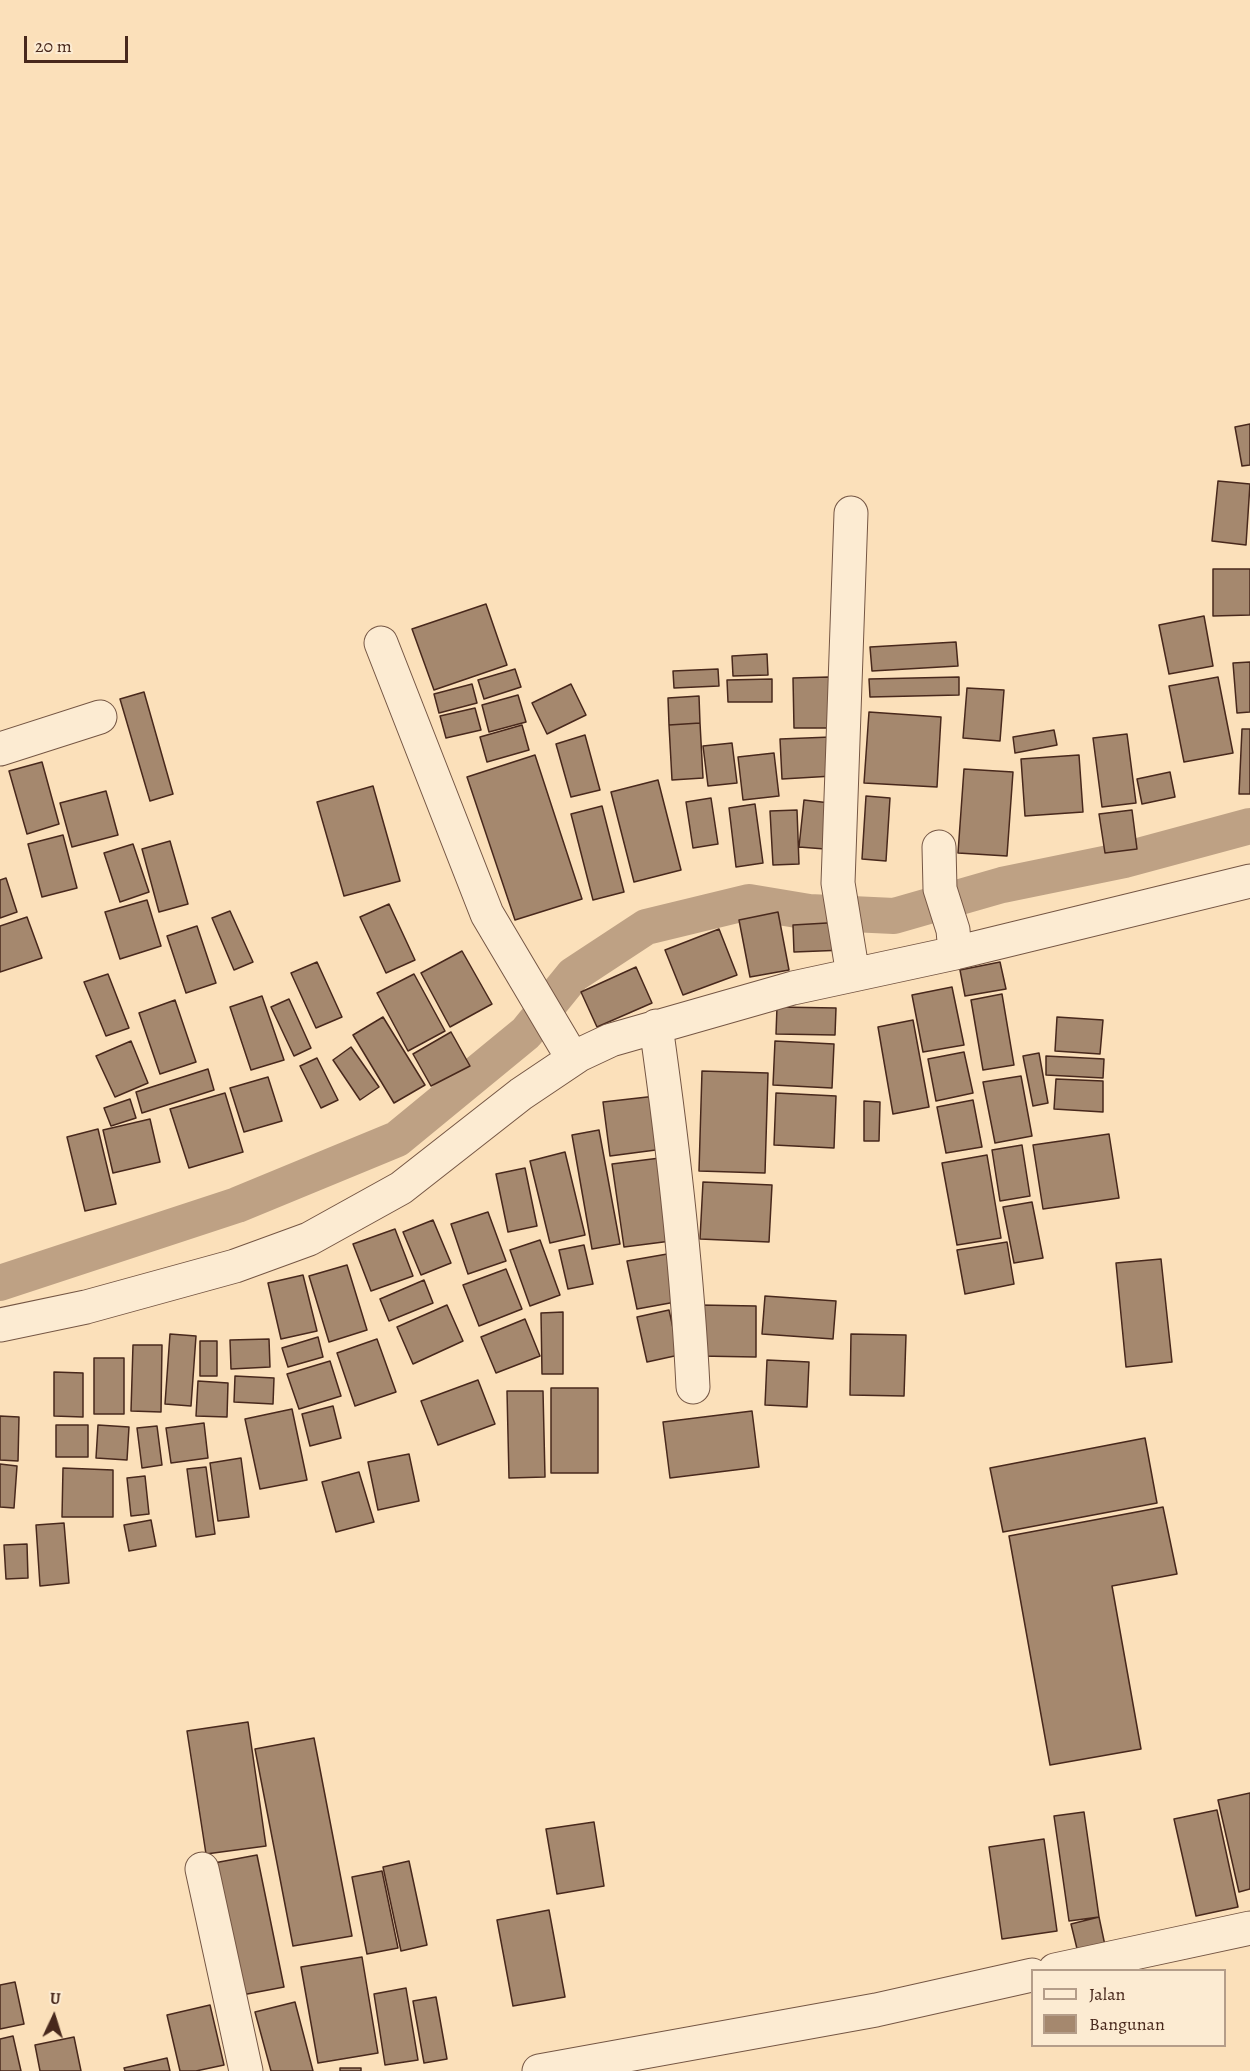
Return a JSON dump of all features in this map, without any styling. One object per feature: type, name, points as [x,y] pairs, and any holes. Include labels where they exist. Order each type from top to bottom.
[{"type":"street","points":[[850,513],[843,909],[853,975]]},
{"type":"street","points":[[381,643],[487,914],[534,996],[566,1045]]},
{"type":"street","points":[[0,749],[99,717]]},
{"type":"street","points":[[939,847],[940,889],[954,941]]},
{"type":"street","points":[[0,1324],[86,1307],[235,1266],[309,1239],[401,1188],[521,1094],[566,1045],[611,1040],[793,988],[853,975],[954,941],[1250,881]]},
{"type":"street","points":[[656,1026],[674,1151],[689,1299],[693,1387]]},
{"type":"street","points":[[202,1869],[246,2071]]},
{"type":"street","points":[[1063,1969],[1250,1928]]},
{"type":"street","points":[[539,2071],[876,2010],[1031,1975]]},
{"type":"building","points":[[1250,424],[1250,465],[1242,466],[1235,427]]},
{"type":"building","points":[[1218,481],[1250,484],[1246,545],[1212,541]]},
{"type":"building","points":[[1213,569],[1250,569],[1250,615],[1213,616]]},
{"type":"building","points":[[486,604],[507,665],[434,690],[412,629]]},
{"type":"building","points":[[1204,616],[1213,666],[1169,674],[1159,625]]},
{"type":"building","points":[[956,642],[958,666],[872,671],[870,647]]},
{"type":"building","points":[[767,654],[768,675],[733,676],[732,656]]},
{"type":"building","points":[[1250,662],[1250,712],[1237,713],[1233,663]]},
{"type":"building","points":[[515,669],[521,687],[484,699],[478,680]]},
{"type":"building","points":[[718,669],[719,686],[674,688],[673,671]]},
{"type":"building","points":[[829,677],[830,728],[794,728],[793,678]]},
{"type":"building","points":[[959,677],[959,695],[870,697],[869,679]]},
{"type":"building","points":[[1218,677],[1233,753],[1184,762],[1169,686]]},
{"type":"building","points":[[772,679],[772,702],[728,702],[727,680]]},
{"type":"building","points":[[472,684],[477,703],[439,713],[434,694]]},
{"type":"building","points":[[571,684],[586,715],[547,734],[532,703]]},
{"type":"building","points":[[967,688],[1004,690],[1000,741],[963,738]]},
{"type":"building","points":[[144,692],[173,794],[150,801],[120,699]]},
{"type":"building","points":[[518,695],[526,722],[489,732],[482,705]]},
{"type":"building","points":[[699,696],[700,723],[669,725],[668,698]]},
{"type":"building","points":[[475,708],[481,730],[446,738],[440,716]]},
{"type":"building","points":[[869,712],[941,717],[937,787],[864,783]]},
{"type":"building","points":[[700,723],[703,778],[672,780],[669,725]]},
{"type":"building","points":[[522,725],[529,750],[487,762],[480,737]]},
{"type":"building","points":[[1242,729],[1250,729],[1250,794],[1239,794]]},
{"type":"building","points":[[1054,730],[1057,745],[1015,753],[1013,737]]},
{"type":"building","points":[[1127,734],[1136,803],[1102,807],[1093,738]]},
{"type":"building","points":[[585,735],[600,790],[571,797],[556,744]]},
{"type":"building","points":[[831,737],[833,776],[782,779],[780,739]]},
{"type":"building","points":[[732,743],[737,783],[708,786],[703,746]]},
{"type":"building","points":[[774,753],[779,796],[743,800],[738,757]]},
{"type":"building","points":[[535,755],[582,899],[515,920],[467,777]]},
{"type":"building","points":[[1079,755],[1083,812],[1025,816],[1021,759]]},
{"type":"building","points":[[42,762],[59,824],[27,834],[9,771]]},
{"type":"building","points":[[964,769],[1013,772],[1007,856],[958,853]]},
{"type":"building","points":[[1170,772],[1175,797],[1142,804],[1137,779]]},
{"type":"building","points":[[658,780],[681,870],[634,882],[611,792]]},
{"type":"building","points":[[373,786],[400,881],[344,896],[317,802]]},
{"type":"building","points":[[106,791],[118,835],[72,847],[60,803]]},
{"type":"building","points":[[866,796],[890,798],[886,861],[862,859]]},
{"type":"building","points":[[711,798],[718,844],[693,848],[686,802]]},
{"type":"building","points":[[804,800],[830,803],[825,849],[799,847]]},
{"type":"building","points":[[755,804],[763,863],[736,867],[729,808]]},
{"type":"building","points":[[602,806],[624,892],[593,900],[571,814]]},
{"type":"building","points":[[797,810],[799,864],[773,865],[770,811]]},
{"type":"building","points":[[1132,810],[1137,849],[1105,853],[1099,814]]},
{"type":"building","points":[[63,835],[77,888],[42,897],[28,844]]},
{"type":"building","points":[[170,841],[188,904],[159,912],[142,849]]},
{"type":"building","points":[[133,844],[149,892],[120,902],[104,853]]},
{"type":"building","points":[[6,878],[17,912],[0,918],[0,880]]},
{"type":"building","points":[[147,900],[161,946],[120,959],[105,912]]},
{"type":"building","points":[[389,904],[415,960],[386,973],[360,917]]},
{"type":"building","points":[[230,911],[253,962],[234,970],[212,918]]},
{"type":"building","points":[[778,912],[789,970],[750,977],[739,920]]},
{"type":"building","points":[[27,917],[42,958],[0,972],[0,926]]},
{"type":"building","points":[[844,922],[845,950],[794,952],[793,925]]},
{"type":"building","points":[[197,926],[216,983],[186,993],[167,936]]},
{"type":"building","points":[[719,929],[737,975],[683,995],[665,950]]},
{"type":"building","points":[[462,951],[492,1004],[450,1027],[421,973]]},
{"type":"building","points":[[317,962],[342,1017],[316,1028],[291,973]]},
{"type":"building","points":[[1000,962],[1006,989],[965,996],[960,970]]},
{"type":"building","points":[[636,967],[652,1003],[597,1027],[581,992]]},
{"type":"building","points":[[108,974],[129,1028],[106,1036],[84,982]]},
{"type":"building","points":[[414,974],[445,1031],[408,1051],[377,993]]},
{"type":"building","points":[[952,987],[964,1045],[923,1052],[912,995]]},
{"type":"building","points":[[1002,994],[1014,1065],[983,1070],[971,1000]]},
{"type":"building","points":[[262,996],[284,1060],[251,1070],[230,1007]]},
{"type":"building","points":[[289,999],[311,1048],[294,1056],[271,1007]]},
{"type":"building","points":[[175,1000],[196,1062],[160,1074],[139,1013]]},
{"type":"building","points":[[777,1007],[836,1008],[835,1035],[776,1034]]},
{"type":"building","points":[[383,1017],[425,1085],[394,1103],[353,1035]]},
{"type":"building","points":[[1057,1017],[1103,1020],[1100,1054],[1055,1051]]},
{"type":"building","points":[[913,1020],[929,1107],[893,1114],[878,1027]]},
{"type":"building","points":[[451,1032],[470,1066],[431,1086],[413,1054]]},
{"type":"building","points":[[131,1041],[148,1083],[115,1097],[96,1056]]},
{"type":"building","points":[[775,1041],[834,1044],[832,1088],[773,1085]]},
{"type":"building","points":[[351,1047],[379,1087],[360,1100],[333,1060]]},
{"type":"building","points":[[964,1052],[973,1093],[936,1101],[928,1059]]},
{"type":"building","points":[[1039,1053],[1048,1103],[1033,1106],[1023,1056]]},
{"type":"building","points":[[1046,1056],[1104,1059],[1103,1078],[1046,1075]]},
{"type":"building","points":[[317,1058],[338,1100],[321,1108],[300,1066]]},
{"type":"building","points":[[208,1069],[214,1090],[142,1113],[136,1092]]},
{"type":"building","points":[[702,1071],[768,1073],[765,1173],[699,1171]]},
{"type":"building","points":[[1021,1076],[1032,1136],[995,1143],[983,1082]]},
{"type":"building","points":[[268,1077],[282,1121],[244,1132],[230,1088]]},
{"type":"building","points":[[1056,1079],[1103,1081],[1103,1112],[1054,1109]]},
{"type":"building","points":[[225,1093],[243,1152],[189,1168],[170,1109]]},
{"type":"building","points":[[776,1093],[836,1096],[834,1148],[774,1145]]},
{"type":"building","points":[[665,1095],[671,1148],[610,1156],[603,1102]]},
{"type":"building","points":[[130,1099],[136,1118],[111,1126],[104,1108]]},
{"type":"building","points":[[973,1100],[982,1147],[946,1153],[937,1107]]},
{"type":"building","points":[[864,1101],[880,1102],[879,1141],[864,1141]]},
{"type":"building","points":[[150,1119],[160,1162],[113,1173],[103,1130]]},
{"type":"building","points":[[98,1129],[116,1204],[85,1211],[67,1137]]},
{"type":"building","points":[[599,1130],[620,1244],[592,1249],[572,1135]]},
{"type":"building","points":[[1109,1134],[1119,1198],[1043,1209],[1033,1145]]},
{"type":"building","points":[[1022,1145],[1030,1196],[1000,1201],[992,1150]]},
{"type":"building","points":[[565,1152],[585,1235],[550,1243],[530,1161]]},
{"type":"building","points":[[987,1155],[1001,1238],[957,1245],[942,1163]]},
{"type":"building","points":[[668,1157],[679,1240],[624,1247],[612,1164]]},
{"type":"building","points":[[525,1168],[537,1226],[508,1232],[496,1174]]},
{"type":"building","points":[[703,1182],[772,1185],[769,1242],[700,1239]]},
{"type":"building","points":[[1032,1202],[1043,1258],[1014,1263],[1003,1207]]},
{"type":"building","points":[[488,1212],[506,1261],[468,1274],[451,1224]]},
{"type":"building","points":[[433,1220],[451,1263],[421,1275],[403,1232]]},
{"type":"building","points":[[395,1229],[413,1276],[371,1291],[353,1244]]},
{"type":"building","points":[[540,1240],[560,1295],[530,1306],[510,1250]]},
{"type":"building","points":[[1007,1242],[1014,1284],[965,1294],[957,1250]]},
{"type":"building","points":[[584,1245],[593,1284],[568,1289],[559,1250]]},
{"type":"building","points":[[673,1253],[681,1301],[637,1309],[627,1261]]},
{"type":"building","points":[[1161,1259],[1172,1362],[1126,1367],[1116,1263]]},
{"type":"building","points":[[347,1265],[367,1330],[329,1342],[309,1276]]},
{"type":"building","points":[[506,1269],[522,1309],[479,1326],[463,1285]]},
{"type":"building","points":[[303,1275],[317,1331],[281,1339],[268,1283]]},
{"type":"building","points":[[424,1280],[433,1303],[389,1321],[380,1299]]},
{"type":"building","points":[[765,1296],[836,1301],[833,1339],[762,1334]]},
{"type":"building","points":[[447,1305],[463,1341],[413,1364],[397,1327]]},
{"type":"building","points":[[700,1305],[756,1306],[756,1357],[699,1356]]},
{"type":"building","points":[[669,1310],[679,1355],[647,1362],[637,1317]]},
{"type":"building","points":[[563,1312],[563,1374],[542,1374],[541,1313]]},
{"type":"building","points":[[525,1319],[540,1356],[496,1373],[481,1337]]},
{"type":"building","points":[[170,1334],[196,1336],[191,1406],[165,1404]]},
{"type":"building","points":[[851,1334],[906,1335],[904,1396],[850,1395]]},
{"type":"building","points":[[318,1337],[323,1357],[288,1367],[282,1348]]},
{"type":"building","points":[[269,1339],[270,1367],[231,1369],[230,1340]]},
{"type":"building","points":[[377,1339],[396,1392],[355,1406],[337,1353]]},
{"type":"building","points":[[200,1341],[217,1341],[217,1376],[200,1376]]},
{"type":"building","points":[[133,1345],[162,1345],[161,1412],[131,1411]]},
{"type":"building","points":[[94,1358],[124,1358],[124,1414],[94,1414]]},
{"type":"building","points":[[767,1360],[809,1362],[807,1407],[765,1405]]},
{"type":"building","points":[[330,1361],[341,1396],[299,1409],[287,1374]]},
{"type":"building","points":[[54,1372],[83,1373],[83,1417],[54,1416]]},
{"type":"building","points":[[235,1376],[274,1378],[273,1404],[234,1402]]},
{"type":"building","points":[[478,1380],[495,1424],[438,1445],[421,1401]]},
{"type":"building","points":[[198,1381],[228,1383],[227,1417],[196,1416]]},
{"type":"building","points":[[551,1388],[598,1388],[598,1473],[551,1473]]},
{"type":"building","points":[[507,1391],[543,1391],[545,1477],[509,1478]]},
{"type":"building","points":[[333,1406],[341,1438],[310,1446],[302,1414]]},
{"type":"building","points":[[292,1409],[307,1480],[260,1489],[245,1419]]},
{"type":"building","points":[[752,1411],[759,1467],[670,1478],[663,1422]]},
{"type":"building","points":[[0,1416],[19,1417],[18,1461],[0,1460]]},
{"type":"building","points":[[204,1423],[208,1458],[171,1463],[166,1428]]},
{"type":"building","points":[[56,1425],[88,1425],[88,1457],[56,1457]]},
{"type":"building","points":[[98,1425],[129,1427],[127,1460],[96,1458]]},
{"type":"building","points":[[157,1426],[162,1465],[142,1468],[137,1428]]},
{"type":"building","points":[[1145,1438],[1157,1503],[1003,1532],[990,1468]]},
{"type":"building","points":[[409,1454],[419,1501],[378,1510],[368,1462]]},
{"type":"building","points":[[241,1458],[249,1517],[218,1521],[210,1463]]},
{"type":"building","points":[[0,1464],[17,1466],[14,1508],[0,1507]]},
{"type":"building","points":[[206,1467],[215,1534],[196,1537],[187,1469]]},
{"type":"building","points":[[63,1468],[113,1470],[113,1517],[62,1517]]},
{"type":"building","points":[[359,1472],[374,1522],[336,1532],[322,1482]]},
{"type":"building","points":[[145,1476],[149,1514],[131,1516],[127,1478]]},
{"type":"building","points":[[1163,1507],[1177,1574],[1112,1586],[1141,1749],[1050,1765],[1009,1536]]},
{"type":"building","points":[[151,1520],[156,1546],[129,1551],[124,1525]]},
{"type":"building","points":[[64,1523],[69,1583],[40,1586],[36,1525]]},
{"type":"building","points":[[27,1544],[28,1578],[6,1579],[4,1545]]},
{"type":"building","points":[[248,1722],[266,1846],[206,1854],[187,1731]]},
{"type":"building","points":[[314,1738],[352,1936],[293,1946],[255,1749]]},
{"type":"building","points":[[1250,1793],[1250,1889],[1239,1892],[1218,1800]]},
{"type":"building","points":[[1217,1810],[1238,1907],[1196,1916],[1174,1819]]},
{"type":"building","points":[[1084,1812],[1099,1917],[1069,1921],[1054,1816]]},
{"type":"building","points":[[594,1822],[604,1886],[557,1894],[546,1829]]},
{"type":"building","points":[[1044,1839],[1057,1931],[1002,1939],[989,1847]]},
{"type":"building","points":[[257,1855],[284,1987],[242,1995],[214,1863]]},
{"type":"building","points":[[409,1861],[427,1945],[401,1951],[383,1867]]},
{"type":"building","points":[[382,1871],[398,1948],[367,1954],[352,1877]]},
{"type":"building","points":[[549,1910],[565,1997],[513,2006],[497,1920]]},
{"type":"building","points":[[1099,1917],[1107,1955],[1080,1961],[1071,1924]]},
{"type":"building","points":[[362,1957],[378,2053],[318,2063],[301,1967]]},
{"type":"building","points":[[15,1982],[24,2024],[0,2029],[0,1985]]},
{"type":"building","points":[[406,1988],[418,2060],[385,2065],[374,1994]]},
{"type":"building","points":[[436,1997],[447,2059],[424,2063],[413,2001]]},
{"type":"building","points":[[295,2002],[313,2071],[271,2071],[255,2012]]},
{"type":"building","points":[[210,2005],[224,2065],[196,2071],[180,2071],[167,2015]]},
{"type":"building","points":[[13,2036],[21,2071],[0,2071],[0,2039]]},
{"type":"building","points":[[74,2037],[81,2071],[40,2071],[35,2045]]},
{"type":"building","points":[[167,2058],[170,2071],[125,2071],[124,2068]]},
{"type":"building","points":[[340,2068],[361,2068],[361,2071],[340,2071]]},
{"type":"waterway","points":[[0,1283],[237,1205],[397,1139],[526,1033],[573,975],[646,927],[749,902],[809,912],[894,916],[1002,885],[1124,860],[1250,826]]}]
